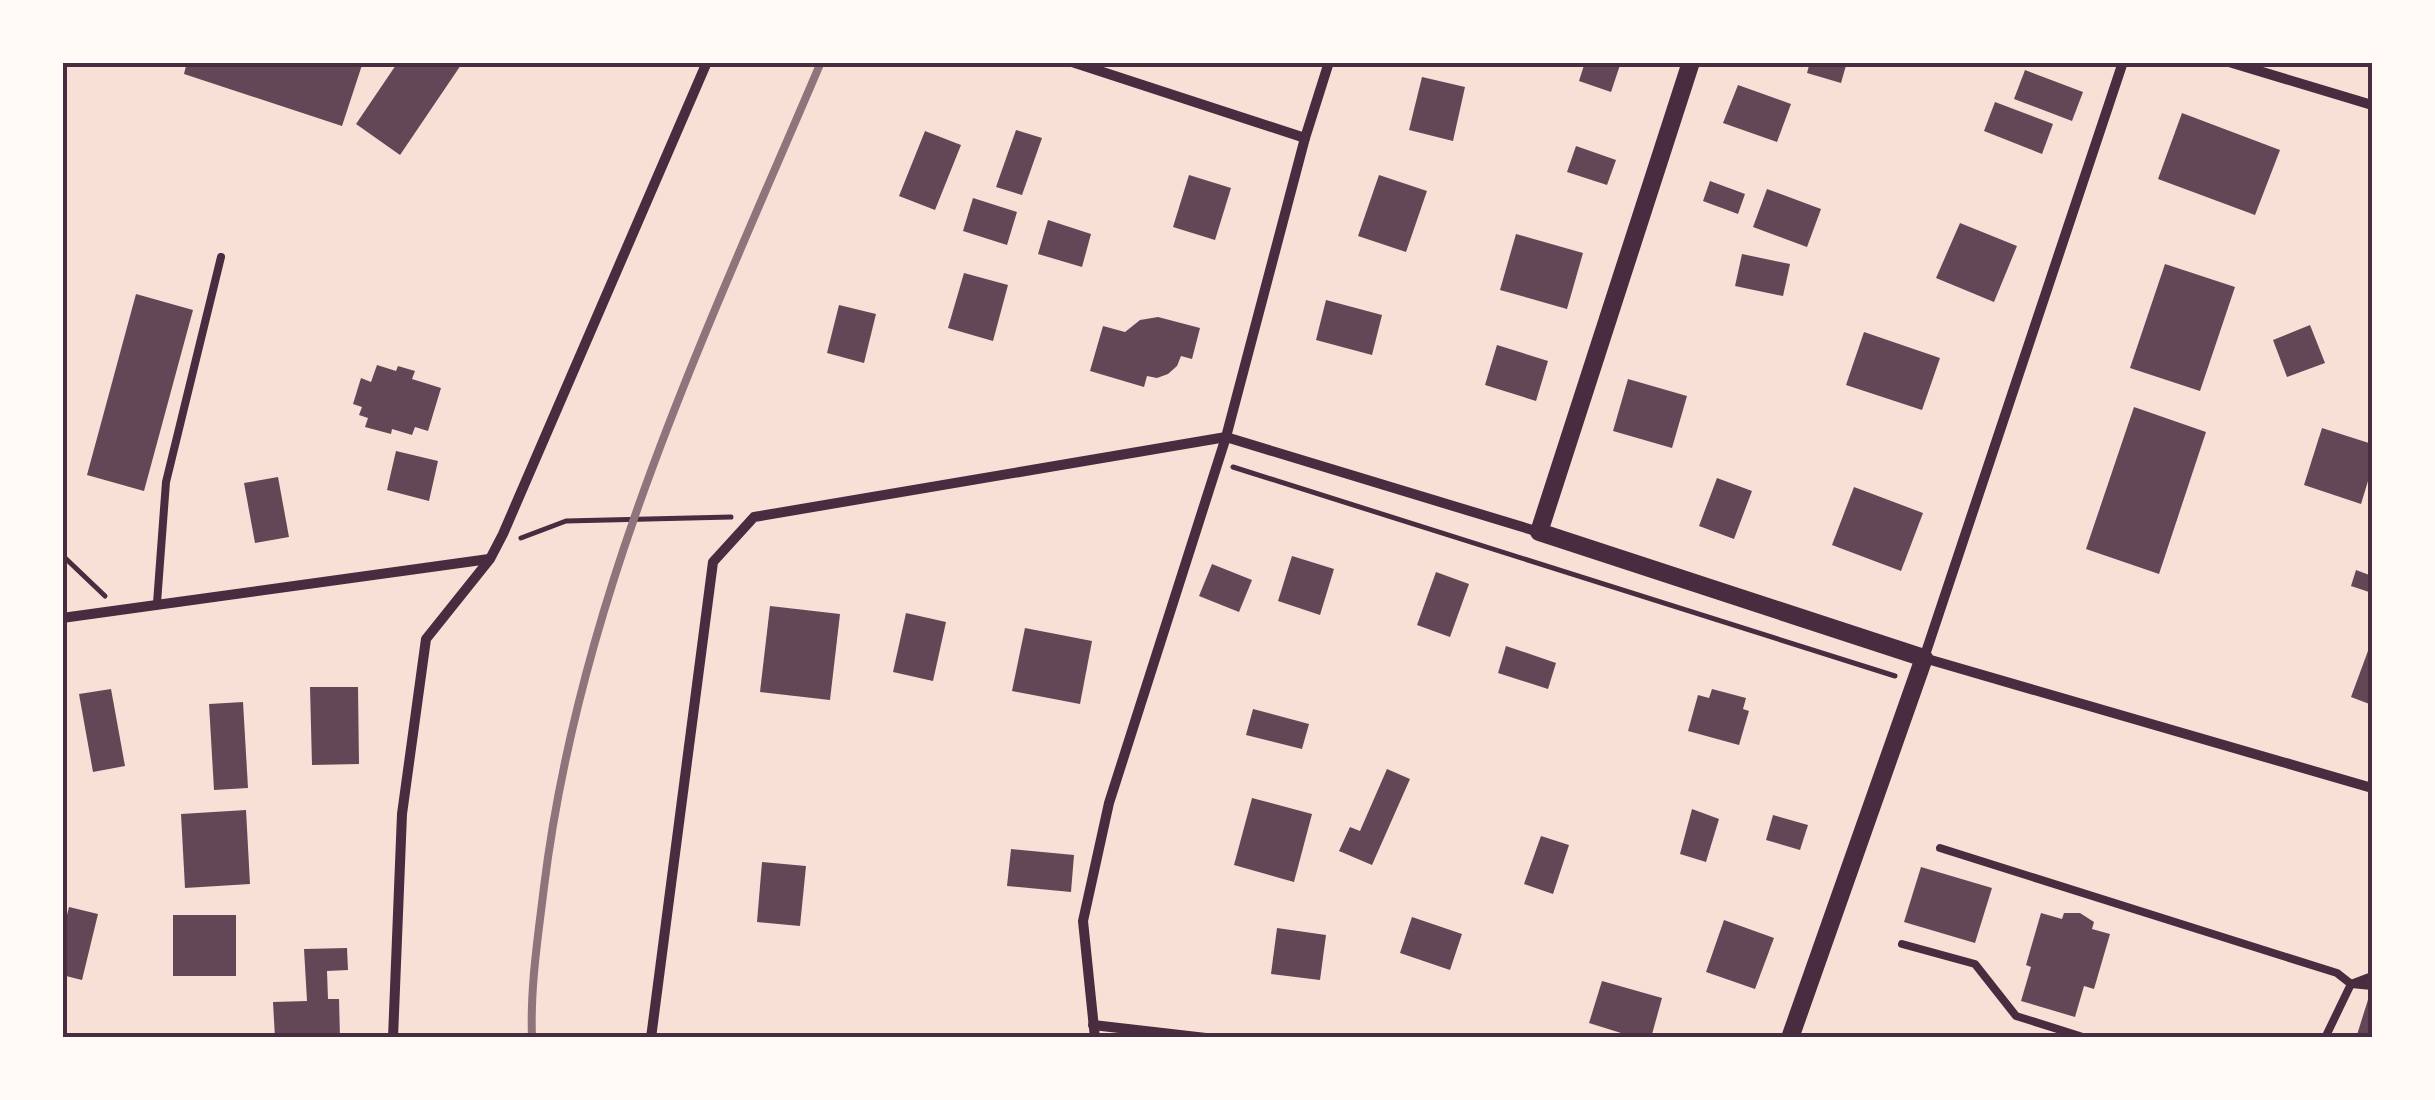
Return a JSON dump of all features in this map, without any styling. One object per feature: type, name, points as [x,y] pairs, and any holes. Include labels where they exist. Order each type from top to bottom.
[{"type":"street","points":[[393,1038],[402,814],[426,638],[490,559],[707,62]]},
{"type":"street","points":[[1072,62],[1305,138]]},
{"type":"street","points":[[1094,1038],[1083,921],[1109,802],[1226,437],[1305,138],[1329,62]]},
{"type":"street","points":[[1539,532],[1691,62]]},
{"type":"street","points":[[1790,1038],[1924,658],[2123,62]]},
{"type":"street","points":[[2229,62],[2372,105]]},
{"type":"street","points":[[651,1038],[713,562],[754,517],[1226,437],[1539,532],[1924,658],[2372,788]]},
{"type":"street","points":[[62,618],[490,559]]},
{"type":"street","points":[[1094,1025],[1206,1038]]},
{"type":"lane","points":[[157,603],[166,482],[221,257]]},
{"type":"lane","points":[[1940,848],[2338,973],[2351,984],[2372,986]]},
{"type":"lane","points":[[1902,944],[1975,964],[2016,1016],[2086,1038]]},
{"type":"lane","points":[[2325,1038],[2351,984],[2372,976]]},
{"type":"path","points":[[1218,463],[1898,677]]},
{"type":"path","points":[[490,559],[524,536],[566,521],[754,517]]},
{"type":"path","points":[[62,556],[118,608]]},
{"type":"building","points":[[187,62],[363,62],[342,126],[184,74]]},
{"type":"building","points":[[398,62],[463,62],[400,155],[356,124]]},
{"type":"building","points":[[1585,62],[1621,62],[1611,92],[1579,81]]},
{"type":"building","points":[[1810,62],[1847,62],[1841,83],[1807,73]]},
{"type":"building","points":[[2025,70],[2083,92],[2072,121],[2014,99]]},
{"type":"building","points":[[1422,77],[1465,87],[1453,141],[1409,130]]},
{"type":"building","points":[[1738,85],[1791,104],[1777,142],[1723,123]]},
{"type":"building","points":[[1995,102],[2053,124],[2042,154],[1984,131]]},
{"type":"building","points":[[2182,113],[2280,150],[2255,215],[2158,179]]},
{"type":"building","points":[[1016,130],[1042,138],[1022,195],[996,187]]},
{"type":"building","points":[[925,131],[961,145],[935,210],[899,196]]},
{"type":"building","points":[[1576,146],[1616,160],[1607,185],[1567,172]]},
{"type":"building","points":[[1189,175],[1231,188],[1215,240],[1173,227]]},
{"type":"building","points":[[1379,175],[1427,191],[1406,252],[1358,236]]},
{"type":"building","points":[[1710,181],[1745,194],[1738,214],[1703,201]]},
{"type":"building","points":[[1767,189],[1821,209],[1807,247],[1753,227]]},
{"type":"building","points":[[973,198],[1017,212],[1007,245],[963,231]]},
{"type":"building","points":[[1048,220],[1091,234],[1082,267],[1038,254]]},
{"type":"building","points":[[1960,223],[2017,246],[1994,302],[1936,278]]},
{"type":"building","points":[[1516,234],[1583,253],[1567,309],[1500,290]]},
{"type":"building","points":[[1742,254],[1790,264],[1783,296],[1735,286]]},
{"type":"building","points":[[2165,264],[2235,287],[2200,391],[2130,368]]},
{"type":"building","points":[[964,273],[1008,285],[993,341],[948,328]]},
{"type":"building","points":[[136,294],[193,310],[144,491],[87,475]]},
{"type":"building","points":[[1326,300],[1382,315],[1372,355],[1316,340]]},
{"type":"building","points":[[839,305],[876,314],[864,363],[827,353]]},
{"type":"building","points":[[1158,317],[1200,328],[1192,359],[1181,356],[1168,374],[1147,376],[1144,387],[1090,371],[1103,326],[1125,332],[1140,320]]},
{"type":"building","points":[[2310,325],[2325,363],[2287,377],[2273,340]]},
{"type":"building","points":[[1864,332],[1940,358],[1922,410],[1846,385]]},
{"type":"building","points":[[1497,345],[1548,361],[1536,401],[1485,385]]},
{"type":"building","points":[[377,365],[415,371],[412,379],[441,388],[428,431],[415,427],[412,435],[392,429],[391,434],[365,427],[368,418],[359,415],[362,407],[353,404],[361,378],[371,382]]},
{"type":"building","points":[[1628,379],[1687,396],[1672,448],[1613,431]]},
{"type":"building","points":[[2134,407],[2206,432],[2159,574],[2086,549]]},
{"type":"building","points":[[2322,428],[2372,444],[2372,468],[2361,504],[2304,485]]},
{"type":"building","points":[[396,451],[438,461],[429,501],[387,490]]},
{"type":"building","points":[[278,477],[289,537],[255,543],[244,483]]},
{"type":"building","points":[[1717,478],[1752,491],[1734,539],[1699,526]]},
{"type":"building","points":[[1854,487],[1923,513],[1901,571],[1832,545]]},
{"type":"building","points":[[1292,556],[1334,569],[1320,615],[1278,601]]},
{"type":"building","points":[[1212,564],[1252,580],[1239,612],[1199,596]]},
{"type":"building","points":[[2356,570],[2372,576],[2372,593],[2351,586]]},
{"type":"building","points":[[1436,572],[1469,584],[1450,637],[1417,625]]},
{"type":"building","points":[[770,606],[840,614],[830,700],[760,692]]},
{"type":"building","points":[[906,613],[946,622],[933,681],[893,672]]},
{"type":"building","points":[[1025,628],[1092,641],[1080,704],[1012,691]]},
{"type":"building","points":[[2372,640],[2372,705],[2351,697]]},
{"type":"building","points":[[1506,646],[1556,663],[1548,689],[1498,673]]},
{"type":"building","points":[[310,687],[358,687],[359,764],[312,765]]},
{"type":"building","points":[[111,689],[125,766],[93,772],[79,694]]},
{"type":"building","points":[[1712,689],[1746,698],[1743,709],[1749,711],[1739,745],[1688,731],[1698,695],[1709,698]]},
{"type":"building","points":[[243,702],[248,788],[214,790],[209,704]]},
{"type":"building","points":[[1253,709],[1309,724],[1302,749],[1246,735]]},
{"type":"building","points":[[1387,769],[1410,779],[1372,865],[1339,851],[1350,827],[1360,831]]},
{"type":"building","points":[[1252,798],[1312,814],[1294,882],[1234,865]]},
{"type":"building","points":[[1692,809],[1719,819],[1706,862],[1680,854]]},
{"type":"building","points":[[246,810],[250,884],[185,888],[181,814]]},
{"type":"building","points":[[1773,815],[1808,825],[1800,850],[1766,840]]},
{"type":"building","points":[[1541,836],[1569,845],[1553,894],[1524,884]]},
{"type":"building","points":[[1011,849],[1074,855],[1071,892],[1007,886]]},
{"type":"building","points":[[762,862],[806,866],[800,926],[757,922]]},
{"type":"building","points":[[1921,867],[1992,888],[1975,943],[1904,922]]},
{"type":"building","points":[[69,907],[98,914],[82,980],[62,975],[62,918],[66,919]]},
{"type":"building","points":[[2041,913],[2062,919],[2064,913],[2080,913],[2094,922],[2092,929],[2110,934],[2094,989],[2084,986],[2075,1017],[2021,1001],[2031,967],[2026,965]]},
{"type":"building","points":[[173,915],[236,915],[236,976],[173,976]]},
{"type":"building","points":[[1412,917],[1462,934],[1450,970],[1400,953]]},
{"type":"building","points":[[1724,920],[1774,938],[1755,989],[1706,972]]},
{"type":"building","points":[[1277,928],[1326,935],[1320,980],[1271,974]]},
{"type":"building","points":[[347,948],[348,970],[327,971],[328,999],[339,999],[340,1038],[275,1038],[273,1002],[307,1001],[304,949]]},
{"type":"building","points":[[1602,981],[1662,998],[1651,1038],[1637,1038],[1589,1023]]},
{"type":"building","points":[[2372,987],[2372,1038],[2356,1038]]},
{"type":"railway","points":[[532,1038],[533,981],[544,887],[562,778],[586,672],[653,465],[821,62]]}]
